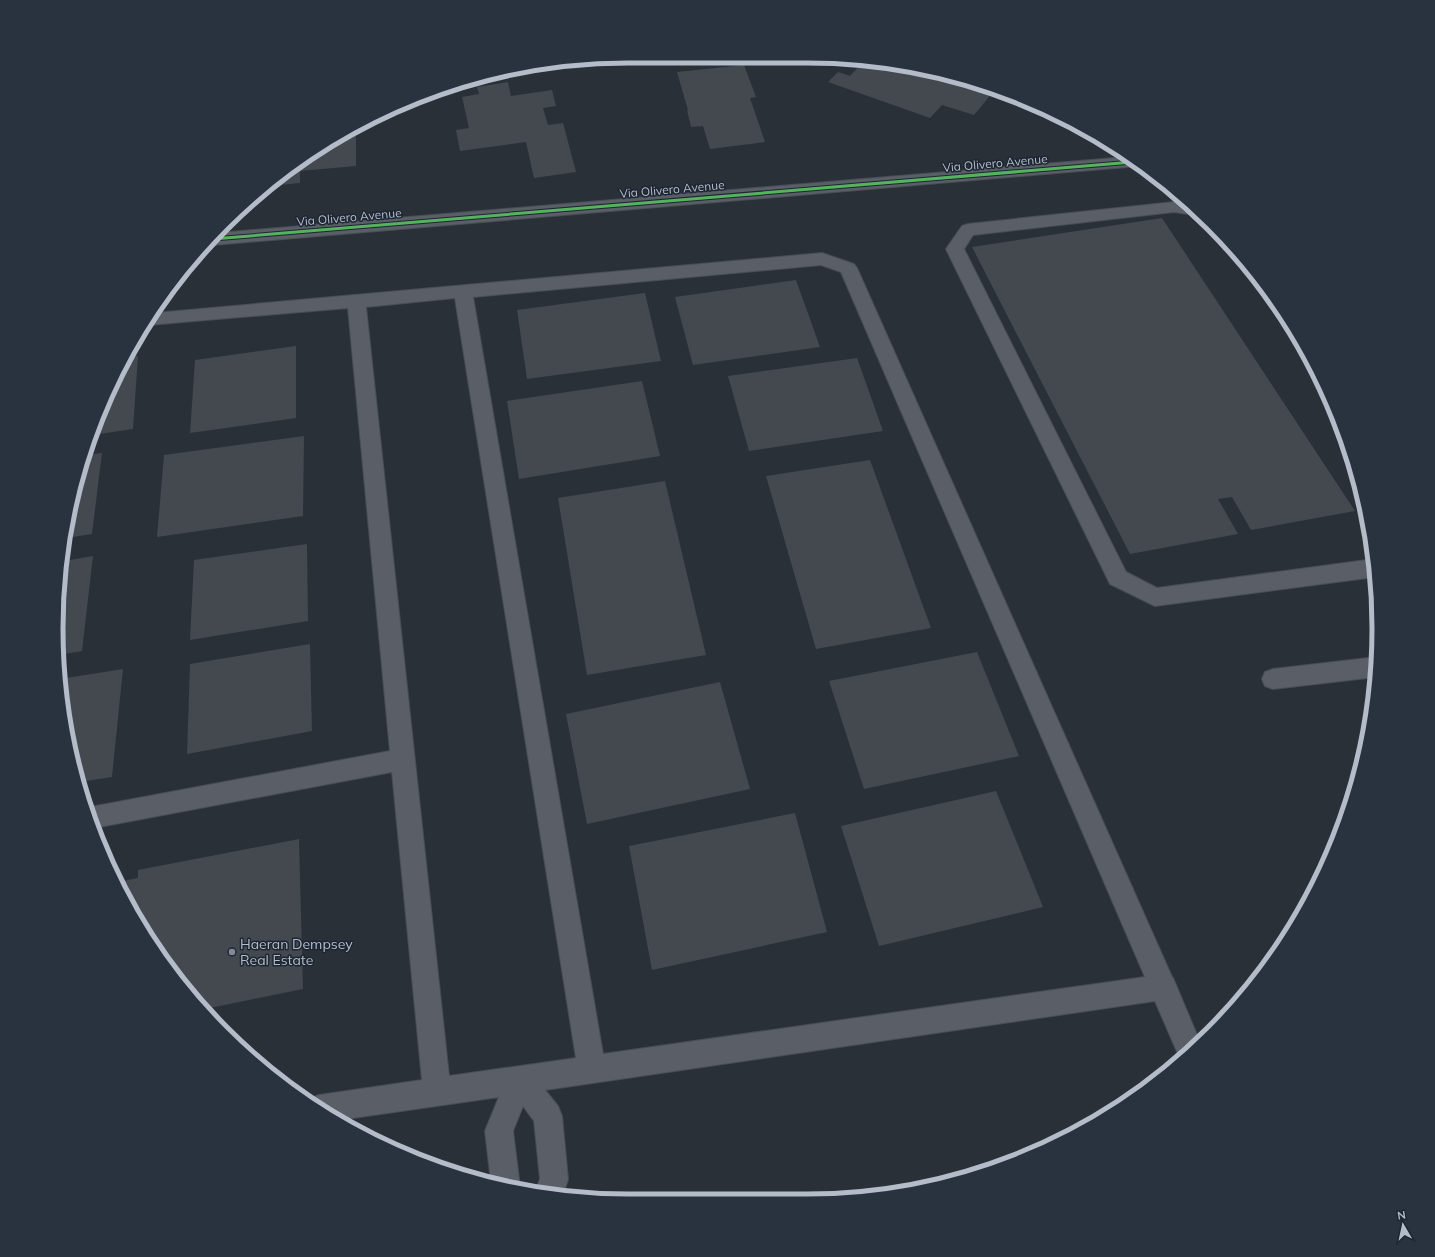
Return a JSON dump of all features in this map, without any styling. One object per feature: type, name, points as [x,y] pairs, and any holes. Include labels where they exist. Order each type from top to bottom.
[{"type":"street","name":"Via Olivero Avenue","points":[[220,238],[1127,162]]},
{"type":"street","points":[[1185,209],[1174,207],[968,230],[955,249],[1118,578],[1155,596],[1368,569]]},
{"type":"street","points":[[155,320],[822,259],[848,268],[1188,1045]]},
{"type":"street","points":[[463,292],[592,1070]]},
{"type":"street","points":[[356,302],[437,1092]]},
{"type":"street","points":[[1273,679],[1371,668]]},
{"type":"street","points":[[96,817],[403,759]]},
{"type":"street","points":[[329,1108],[1164,988]]},
{"type":"street","points":[[505,1180],[499,1131],[520,1080]]},
{"type":"street","points":[[520,1080],[548,1116],[554,1179],[551,1188]]},
{"type":"building","points":[[744,65],[756,97],[750,98],[765,142],[710,149],[703,126],[691,127],[688,110],[677,72]]},
{"type":"building","points":[[860,66],[880,68],[919,74],[938,81],[940,79],[953,82],[991,94],[974,115],[942,105],[930,118],[828,82],[838,72],[850,76]]},
{"type":"building","points":[[508,82],[511,96],[552,90],[556,106],[543,108],[548,125],[563,123],[576,172],[534,178],[526,142],[460,151],[456,130],[469,128],[462,97],[479,94],[477,87]]},
{"type":"building","points":[[356,133],[356,166],[300,171],[300,183],[278,185],[314,158]]},
{"type":"building","points":[[1162,218],[1355,511],[1251,530],[1232,497],[1218,499],[1238,534],[1130,554],[972,247]]},
{"type":"building","points":[[796,280],[820,347],[693,365],[675,297]]},
{"type":"building","points":[[645,293],[661,361],[527,379],[517,310]]},
{"type":"building","points":[[296,346],[296,418],[190,433],[195,360]]},
{"type":"building","points":[[138,356],[133,429],[98,434],[121,378],[133,357]]},
{"type":"building","points":[[857,358],[883,431],[749,451],[728,376]]},
{"type":"building","points":[[642,381],[660,456],[519,479],[507,401]]},
{"type":"building","points":[[304,436],[303,516],[157,537],[164,455]]},
{"type":"building","points":[[102,453],[92,534],[71,537],[82,482],[91,454]]},
{"type":"building","points":[[870,460],[931,628],[816,649],[766,476]]},
{"type":"building","points":[[665,481],[706,655],[587,675],[558,498]]},
{"type":"building","points":[[307,544],[308,621],[190,640],[194,560]]},
{"type":"building","points":[[93,556],[82,651],[64,654],[64,592],[67,560]]},
{"type":"building","points":[[310,644],[312,731],[187,754],[190,664]]},
{"type":"building","points":[[977,652],[1019,756],[864,789],[829,681]]},
{"type":"building","points":[[123,669],[112,777],[84,781],[74,739],[65,678]]},
{"type":"building","points":[[720,682],[750,789],[587,824],[566,714]]},
{"type":"building","points":[[996,791],[1043,907],[879,946],[841,826]]},
{"type":"building","points":[[795,813],[827,932],[652,970],[629,846]]},
{"type":"building","name":"Haeran Dempsey Real Estate","points":[[299,839],[303,989],[210,1008],[180,973],[158,943],[122,881],[138,878],[138,870]]},
{"type":"cycle path","points":[[220,238],[1127,162]]},
{"type":"place","name":"Haeran Dempsey Real Estate","points":[[232,952]]}]
